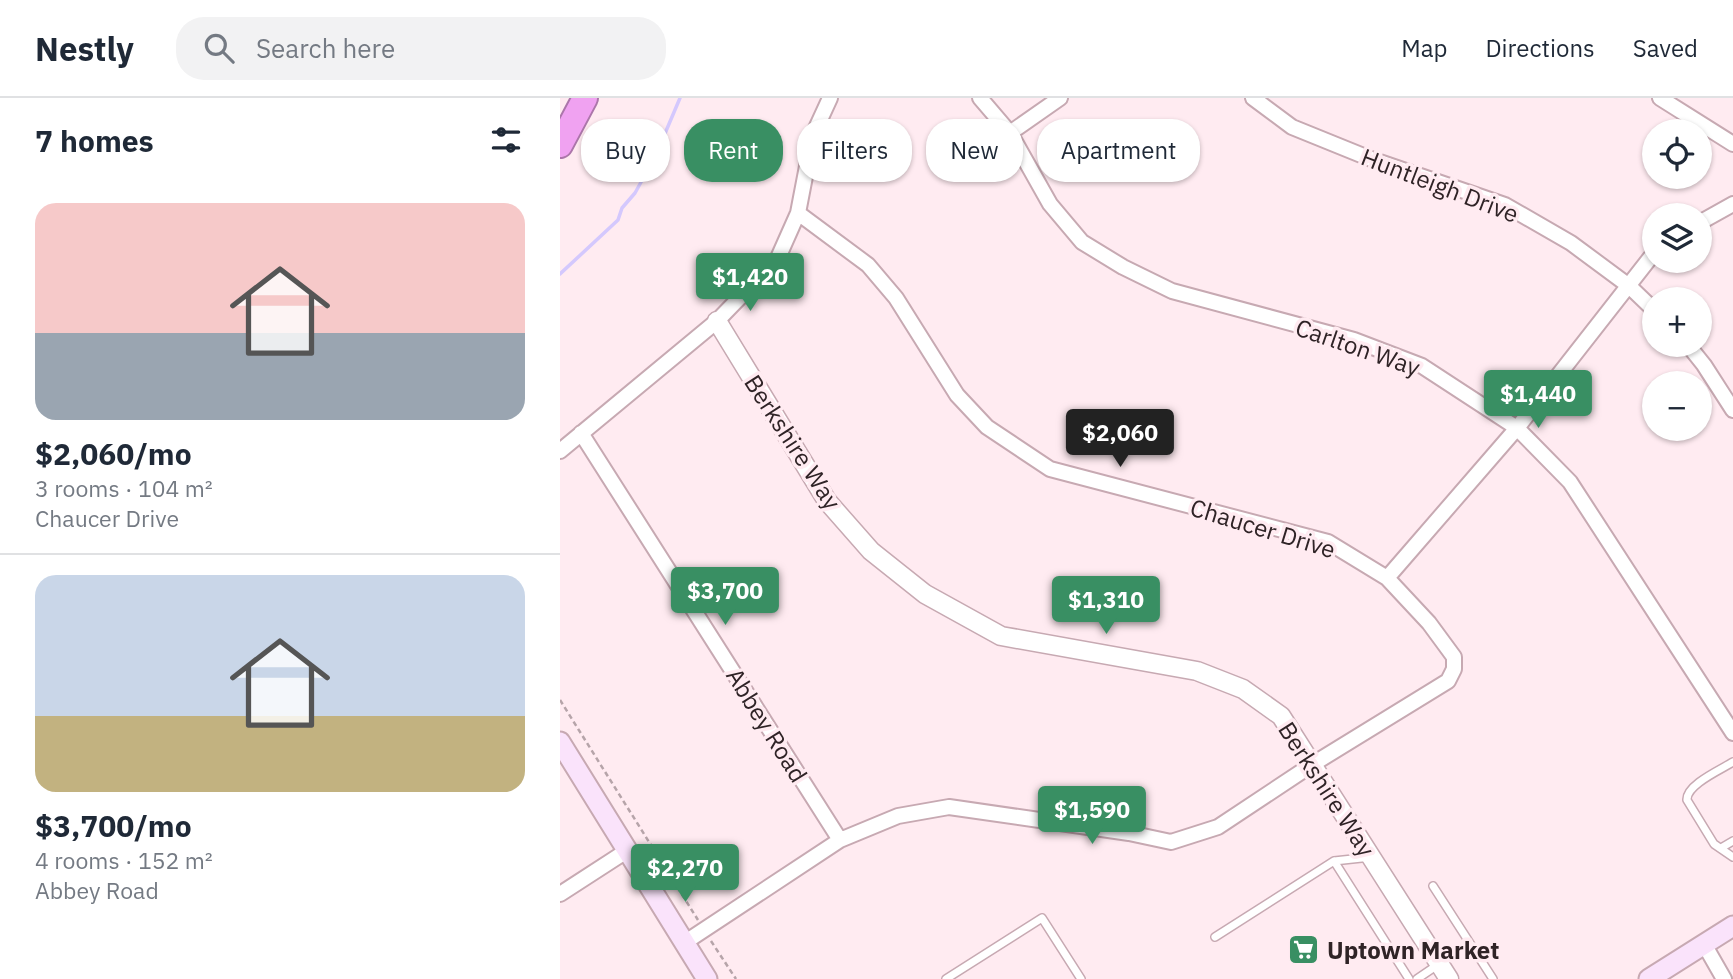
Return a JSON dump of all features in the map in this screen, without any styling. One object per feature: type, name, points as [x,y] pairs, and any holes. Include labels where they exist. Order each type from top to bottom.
[{"type":"highway","points":[[560,145],[585,98]]},
{"type":"main road","points":[[560,742],[707,979]]},
{"type":"main road","points":[[1649,979],[1733,926]]},
{"type":"street","points":[[560,451],[717,321],[778,258],[798,213],[813,135],[830,98]]},
{"type":"street","name":"Carlton Way","points":[[980,98],[998,119]]},
{"type":"street","points":[[1023,124],[1060,98]]},
{"type":"street","name":"Huntleigh Drive","points":[[1253,98],[1292,127],[1371,159],[1505,205],[1571,243],[1642,298]]},
{"type":"street","points":[[1660,98],[1733,144]]},
{"type":"street","name":"Carlton Way","points":[[1023,156],[1050,204],[1082,242],[1123,267],[1172,291],[1354,340],[1422,366],[1517,428],[1570,482],[1733,733]]},
{"type":"street","points":[[1712,216],[1733,204]]},
{"type":"street","name":"Chaucer Drive","points":[[798,213],[868,265],[896,298],[957,396],[987,427],[1050,469],[1328,542],[1387,578],[1429,623],[1454,657],[1454,669],[1448,681],[1313,764]]},
{"type":"street","points":[[1387,578],[1517,428],[1642,269]]},
{"type":"street","name":"Berkshire Way","points":[[717,321],[827,501],[871,551],[925,594],[1001,636],[1197,671],[1243,688],[1281,716],[1444,972]]},
{"type":"street","points":[[1698,357],[1733,410]]},
{"type":"street","name":"Abbey Road","points":[[581,433],[840,840]]},
{"type":"street","points":[[684,943],[840,840],[898,816],[949,807],[1129,833],[1171,842],[1218,827],[1313,764]]},
{"type":"street","points":[[560,894],[628,850]]},
{"type":"street","points":[[1704,944],[1724,979]]},
{"type":"lane","points":[[1732,764],[1691,788],[1686,800],[1714,844],[1733,857]]},
{"type":"lane","points":[[1721,848],[1733,841]]},
{"type":"lane","points":[[1215,937],[1334,862],[1371,857]]},
{"type":"lane","points":[[1334,862],[1409,979]]},
{"type":"lane","points":[[1433,886],[1493,979]]},
{"type":"lane","points":[[946,979],[1042,918],[1081,979]]},
{"type":"lane","points":[[1417,979],[1444,972]]},
{"type":"path","points":[[560,700],[694,912]]},
{"type":"path","points":[[709,938],[736,979]]},
{"type":"waterway","points":[[560,274],[618,220],[622,208],[635,193],[655,157],[680,98]]},
{"type":"place","name":"Uptown Market","points":[[1304,950]]}]
